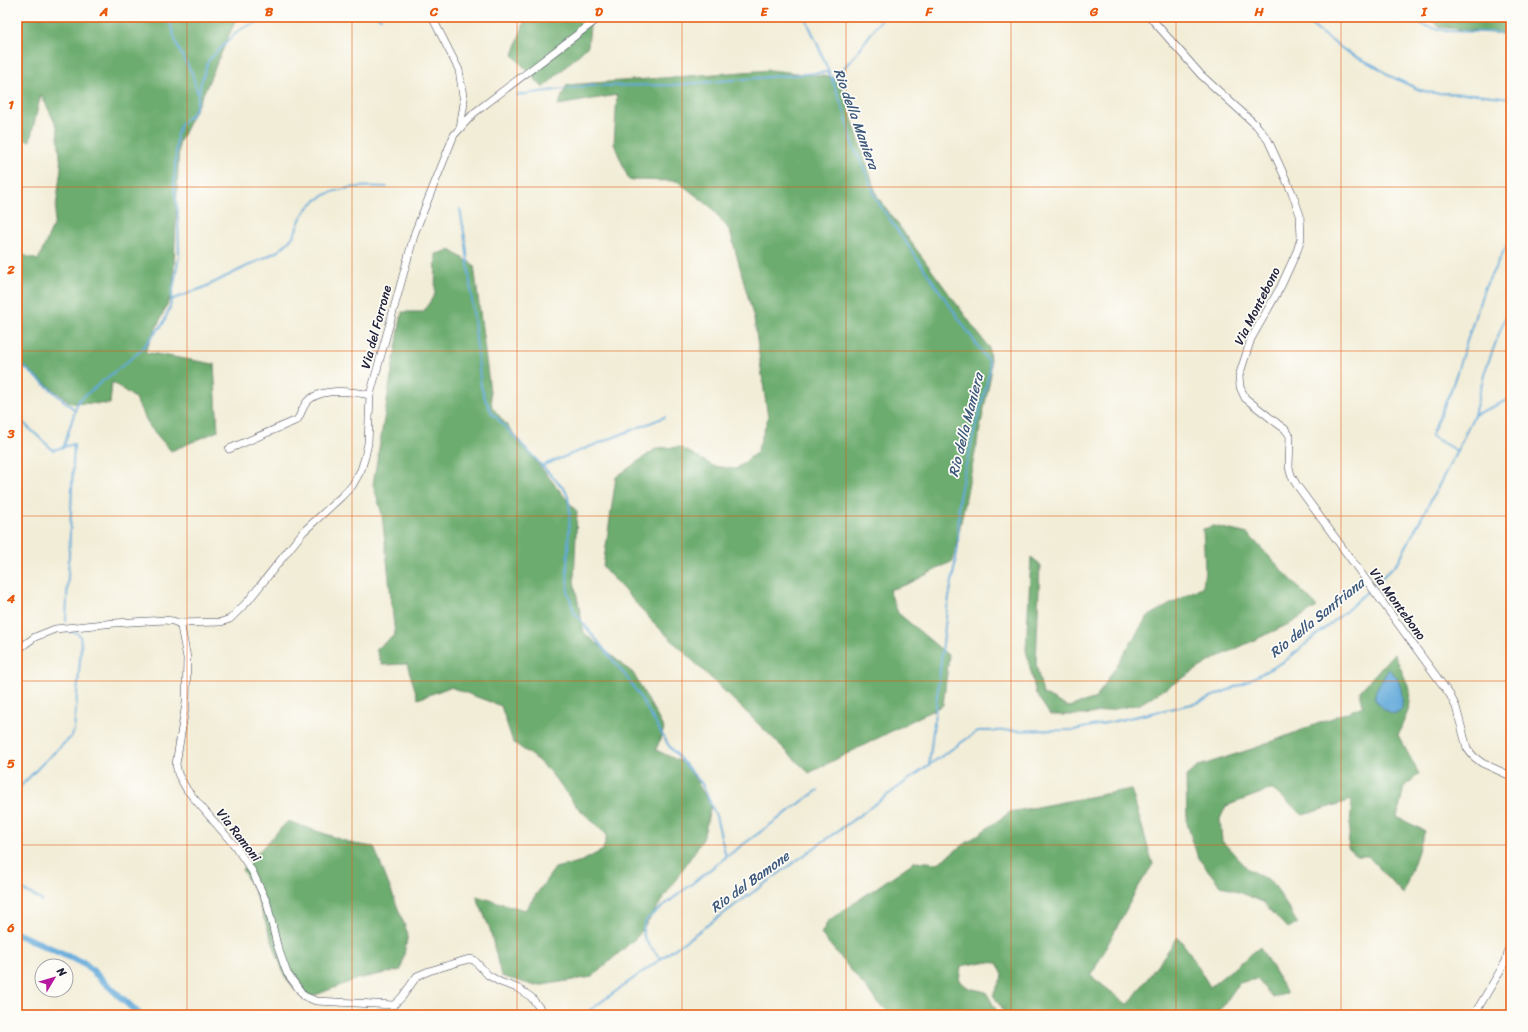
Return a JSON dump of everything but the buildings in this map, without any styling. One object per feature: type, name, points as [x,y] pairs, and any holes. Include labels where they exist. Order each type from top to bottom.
[{"type":"street","points":[[432,17],[459,70],[464,103],[460,128]]},
{"type":"street","name":"Via del Forrone","points":[[178,623],[221,622],[230,619],[248,602],[303,532],[352,486],[361,470],[368,443],[370,394],[415,232],[454,135],[474,113],[600,17]]},
{"type":"street","name":"Via Montebono","points":[[1150,17],[1201,75],[1257,126],[1268,140],[1293,195],[1300,215],[1301,238],[1297,251],[1281,286],[1251,339],[1239,376],[1240,388],[1246,398],[1285,429],[1290,436],[1289,467],[1293,480],[1450,695],[1456,707],[1467,748],[1473,756],[1482,763],[1511,776]]},
{"type":"street","points":[[229,449],[297,420],[301,416],[306,403],[324,393],[352,391],[370,394]]},
{"type":"street","points":[[17,650],[35,637],[55,629],[115,622],[165,620],[178,623]]},
{"type":"street","name":"Via Ramoni","points":[[178,623],[181,627],[187,658],[186,703],[176,764],[178,774],[187,790],[235,846],[252,871],[268,903],[277,944],[286,973],[304,996],[316,1001],[394,1005],[402,997],[417,976],[469,959],[478,962],[488,975],[500,982],[517,988],[531,997],[545,1015]]},
{"type":"street","points":[[1474,1015],[1506,961],[1511,937]]},
{"type":"green space","points":[[17,17],[237,17],[206,88],[179,143],[173,292],[145,352],[214,364],[218,431],[171,451],[150,427],[135,398],[112,382],[110,404],[71,403],[17,362],[17,253],[38,260],[54,224],[61,167],[57,127],[41,94],[30,141],[17,138]]},
{"type":"green space","points":[[526,17],[591,17],[588,46],[543,88],[513,55]]},
{"type":"green space","points":[[1426,17],[1511,17],[1511,35],[1440,27]]},
{"type":"green space","points":[[770,70],[839,78],[877,196],[989,348],[991,374],[953,561],[908,584],[889,590],[898,613],[949,656],[943,705],[809,773],[652,621],[603,567],[616,477],[657,448],[680,447],[713,466],[736,469],[757,452],[768,418],[754,319],[730,231],[711,207],[677,181],[629,180],[614,144],[617,95],[558,105],[567,85]]},
{"type":"green space","points":[[450,250],[474,265],[492,407],[577,512],[574,581],[584,633],[633,673],[664,729],[656,750],[686,764],[711,805],[703,839],[638,936],[592,977],[536,986],[501,976],[490,929],[476,896],[525,910],[555,868],[582,861],[603,850],[607,835],[577,807],[550,772],[536,759],[513,742],[501,706],[450,687],[418,699],[407,664],[382,665],[376,649],[395,635],[382,514],[373,484],[402,312],[423,312],[435,294],[436,254]]},
{"type":"green space","points":[[1214,526],[1248,534],[1317,607],[1293,622],[1214,659],[1140,704],[1086,715],[1050,715],[1036,694],[1026,650],[1031,557],[1040,564],[1036,664],[1043,694],[1068,707],[1096,698],[1147,617],[1203,586],[1205,569],[1203,529]]},
{"type":"green space","points":[[1394,653],[1410,690],[1408,711],[1398,735],[1419,774],[1404,787],[1397,817],[1425,831],[1403,894],[1368,856],[1357,856],[1348,848],[1352,800],[1303,815],[1272,789],[1226,806],[1220,819],[1222,841],[1248,869],[1273,883],[1298,924],[1287,928],[1263,902],[1220,885],[1198,858],[1187,823],[1186,776],[1199,766],[1258,747],[1363,706],[1360,691]]},
{"type":"green space","points":[[1131,789],[1153,864],[1137,889],[1091,976],[1128,1005],[1178,937],[1190,953],[1210,987],[1260,947],[1287,993],[1273,998],[1257,979],[1239,983],[1217,1015],[1006,1015],[993,995],[1003,975],[997,963],[983,962],[961,966],[959,981],[969,988],[986,992],[999,1015],[894,1015],[880,1005],[821,934],[828,921],[915,861],[938,863],[1010,812]]},
{"type":"green space","points":[[288,821],[354,844],[374,847],[408,934],[401,970],[357,979],[305,999],[285,977],[254,890],[242,869]]},
{"type":"water","points":[[1389,669],[1399,682],[1402,697],[1402,709],[1394,714],[1384,709],[1375,700],[1377,689]]},
{"type":"waterway","points":[[168,17],[178,48],[192,73],[198,95]]},
{"type":"waterway","points":[[64,446],[78,401],[138,353],[163,324],[170,307],[179,256],[178,214],[174,186],[177,134],[181,124],[191,115],[196,107],[201,83],[208,61],[238,31],[247,26],[274,17]]},
{"type":"waterway","name":"Rio della Maniera","points":[[805,17],[837,92],[846,117],[853,146],[867,175],[877,201],[989,362],[990,370],[964,472],[959,498],[958,547],[947,609],[929,765]]},
{"type":"waterway","points":[[833,80],[856,54],[883,17]]},
{"type":"waterway","points":[[1303,17],[1317,30],[1347,52],[1377,67],[1390,76],[1420,90],[1433,93],[1476,94],[1511,98]]},
{"type":"waterway","points":[[1409,17],[1425,26],[1448,31],[1511,33]]},
{"type":"waterway","points":[[517,95],[587,86],[673,85],[829,72]]},
{"type":"waterway","points":[[171,300],[205,287],[278,251],[293,236],[301,218],[309,206],[318,199],[328,194],[351,188],[375,186],[387,187]]},
{"type":"waterway","points":[[460,209],[466,244],[481,386],[485,399],[492,413],[565,490],[568,497],[570,510],[567,569],[568,592],[574,612],[625,675],[637,692],[669,746],[702,784],[716,816],[726,857]]},
{"type":"waterway","points":[[1457,451],[1431,436],[1451,390],[1484,289],[1511,237]]},
{"type":"waterway","name":"Rio della Sanfriana","points":[[1373,586],[1398,562],[1457,451],[1474,415],[1485,371],[1511,302]]},
{"type":"waterway","points":[[17,361],[75,410]]},
{"type":"waterway","name":"Rio della Sanfriana","points":[[1508,400],[1511,384]]},
{"type":"waterway","name":"Rio della Sanfriana","points":[[1508,400],[1511,405]]},
{"type":"waterway","points":[[1474,415],[1508,400]]},
{"type":"waterway","points":[[17,417],[53,450],[74,444],[66,621]]},
{"type":"waterway","points":[[541,466],[665,417]]},
{"type":"waterway","name":"Rio della Sanfriana","points":[[583,1015],[978,731],[1074,730],[1197,703],[1240,685],[1285,661],[1345,612],[1370,589]]},
{"type":"waterway","points":[[17,790],[72,736],[74,730],[81,640],[77,633],[66,631]]},
{"type":"waterway","points":[[661,959],[648,944],[643,935],[644,924],[648,918],[726,857],[818,790]]},
{"type":"waterway","points":[[17,888],[42,901]]},
{"type":"waterway","points":[[17,934],[84,963],[140,1015]]},
{"type":"water label","name":"Rio del Bamone","points":[[750,882]]}]
